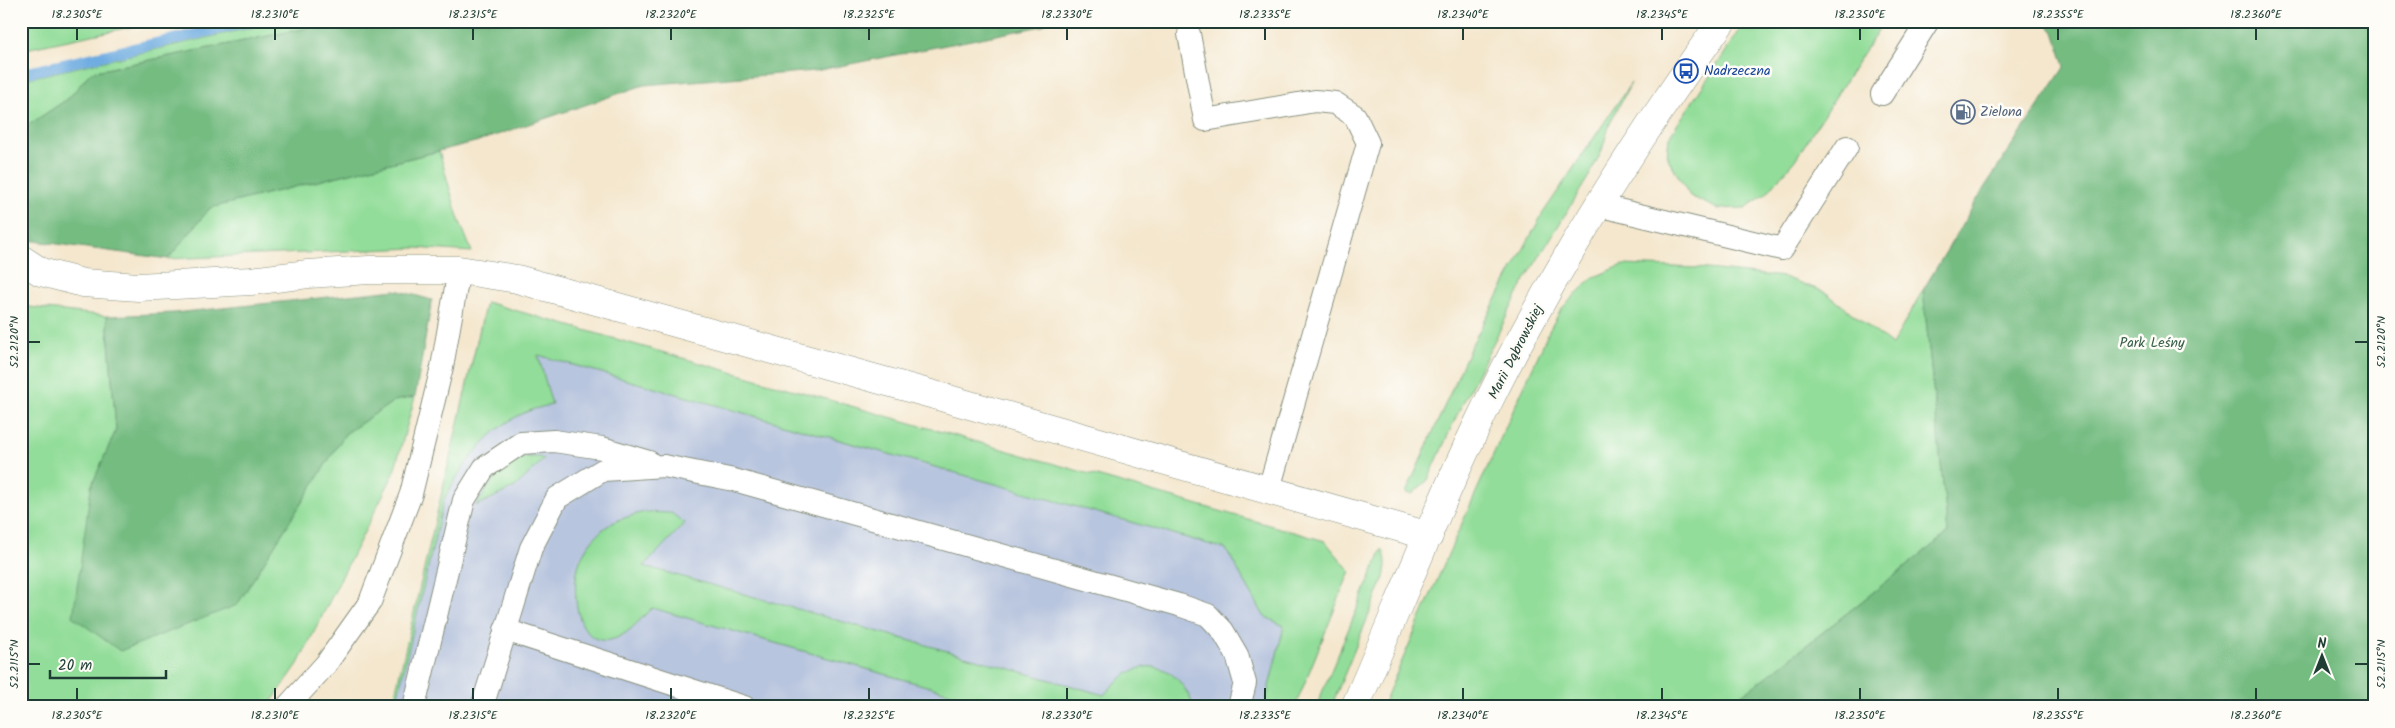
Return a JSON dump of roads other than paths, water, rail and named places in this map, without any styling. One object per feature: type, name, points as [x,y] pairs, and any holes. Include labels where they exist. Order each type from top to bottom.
[{"type":"street","name":"Marii Dąbrowskiej","points":[[1356,707],[1455,474],[1522,337],[1596,205],[1722,21]]},
{"type":"street","points":[[21,259],[41,272],[83,283],[138,287],[250,281],[308,274],[459,270],[517,279],[1269,489],[1429,536]]},
{"type":"lane","points":[[1882,94],[1928,21]]},
{"type":"lane","points":[[1189,34],[1205,120],[1315,101],[1335,103],[1355,116],[1368,143],[1269,489]]},
{"type":"lane","points":[[1596,205],[1782,249],[1847,146]]},
{"type":"lane","points":[[287,707],[343,642],[370,602],[411,494],[442,367],[459,270]]},
{"type":"lane","points":[[414,707],[464,500],[484,468],[521,443],[554,441],[602,448],[664,466],[734,480],[1179,605],[1208,615],[1223,631],[1237,655],[1245,683],[1239,707]]},
{"type":"lane","points":[[482,707],[531,548],[557,498],[603,470],[664,466]]},
{"type":"lane","points":[[505,630],[744,707]]},
{"type":"waterway","points":[[21,74],[254,21]]},
{"type":"place","name":"Nadrzeczna","points":[[1686,71]]},
{"type":"place","name":"Zielona","points":[[1963,112]]},
{"type":"park label","name":"Park Leśny","points":[[2152,343]]}]
